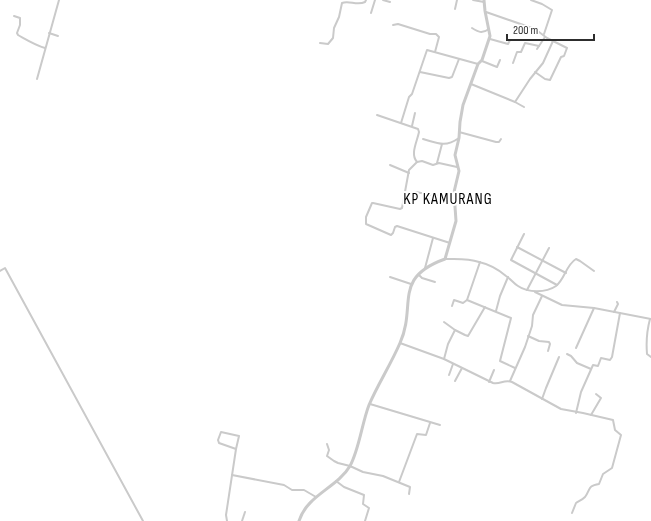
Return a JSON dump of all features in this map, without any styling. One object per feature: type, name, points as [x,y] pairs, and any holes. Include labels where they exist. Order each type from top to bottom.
[{"type":"street","points":[[37,79],[59,0]]},
{"type":"street","points":[[320,43],[328,44],[333,38],[334,28],[339,17],[342,4],[346,2],[358,4],[365,2],[366,0]]},
{"type":"street","points":[[371,13],[375,0]]},
{"type":"street","points":[[380,0],[390,2]]},
{"type":"street","points":[[455,9],[457,0]]},
{"type":"street","points":[[402,122],[408,100],[412,94],[428,50],[478,64],[482,62],[490,38],[484,11],[484,1],[473,0]]},
{"type":"street","points":[[531,0],[552,10],[544,36],[537,49]]},
{"type":"street","points":[[484,11],[535,29],[544,36],[567,48],[564,56],[561,57],[551,79],[548,80],[535,72]]},
{"type":"street","points":[[14,16],[21,19],[18,34],[32,44],[45,48]]},
{"type":"street","points":[[393,25],[398,24],[430,34],[436,34],[439,38],[435,52]]},
{"type":"street","points":[[472,28],[480,33],[488,29]]},
{"type":"street","points":[[49,33],[58,36]]},
{"type":"street","points":[[490,38],[507,44],[509,44],[510,40]]},
{"type":"street","points":[[515,102],[547,57],[553,41]]},
{"type":"street","points":[[513,63],[518,52],[521,52],[525,43],[539,46]]},
{"type":"street","points":[[420,72],[449,78],[452,77],[459,59]]},
{"type":"street","points":[[482,62],[496,67],[500,60]]},
{"type":"street","points":[[445,259],[451,243],[456,221],[454,192],[459,174],[455,155],[459,138],[461,112],[478,64]]},
{"type":"street","points":[[471,84],[524,107]]},
{"type":"street","points":[[412,126],[415,113]]},
{"type":"street","points":[[377,114],[412,126],[419,131],[413,154],[417,162]]},
{"type":"street","points":[[459,132],[496,142],[499,142],[502,139]]},
{"type":"street","points":[[423,139],[442,144],[454,142],[459,138]]},
{"type":"street","points":[[436,163],[442,144]]},
{"type":"street","points":[[451,243],[397,226],[395,227],[393,234],[390,234],[366,224],[366,217],[372,204],[374,203],[398,209],[402,208],[411,166],[417,162],[422,161],[433,165],[436,163],[458,167]]},
{"type":"street","points":[[390,165],[409,173]]},
{"type":"street","points":[[416,192],[432,196],[441,195],[454,198]]},
{"type":"street","points":[[524,234],[511,260],[557,285]]},
{"type":"street","points":[[425,268],[433,238]]},
{"type":"street","points":[[517,247],[566,273]]},
{"type":"street","points":[[527,290],[549,248]]},
{"type":"street","points":[[299,521],[304,510],[316,497],[336,481],[350,466],[370,404],[400,343],[411,284],[425,268],[445,259],[467,259],[480,262],[508,277],[516,285],[562,305],[594,308],[650,319],[646,339],[647,352],[651,357]]},
{"type":"street","points":[[534,292],[546,290],[557,285],[571,263],[576,259],[580,260],[594,271]]},
{"type":"street","points":[[452,306],[454,300],[463,303],[467,300],[480,262]]},
{"type":"street","points":[[0,271],[5,268],[142,521]]},
{"type":"street","points":[[419,275],[434,282]]},
{"type":"street","points":[[390,277],[411,284]]},
{"type":"street","points":[[496,312],[500,296],[508,277]]},
{"type":"street","points":[[510,381],[528,336],[533,315],[542,296]]},
{"type":"street","points":[[467,300],[511,318],[500,361],[515,368]]},
{"type":"street","points":[[614,312],[618,304],[617,302]]},
{"type":"street","points":[[444,322],[455,330],[468,336],[485,307]]},
{"type":"street","points":[[576,348],[594,308]]},
{"type":"street","points":[[576,413],[581,392],[593,365],[598,366],[601,358],[611,359],[614,351],[620,313]]},
{"type":"street","points":[[444,359],[449,340],[455,330]]},
{"type":"street","points":[[528,336],[539,341],[550,342],[548,352]]},
{"type":"street","points":[[400,343],[444,359],[489,382],[499,384],[504,381],[510,381],[561,409],[613,420],[615,430],[621,435],[612,468],[602,474],[599,484],[592,485],[590,487],[584,499],[576,503],[572,513]]},
{"type":"street","points":[[567,354],[577,363],[591,370]]},
{"type":"street","points":[[542,399],[559,357]]},
{"type":"street","points":[[449,375],[453,364]]},
{"type":"street","points":[[455,381],[462,368]]},
{"type":"street","points":[[489,382],[494,370]]},
{"type":"street","points":[[591,415],[601,398],[596,394]]},
{"type":"street","points":[[370,404],[440,426]]},
{"type":"street","points":[[399,482],[417,434],[426,435],[430,423]]},
{"type":"street","points":[[227,521],[226,515],[239,436],[221,432],[218,440],[219,443],[236,449]]},
{"type":"street","points":[[327,444],[329,450],[327,456],[334,461],[363,472],[383,476],[399,482],[410,487],[409,494]]},
{"type":"street","points":[[232,475],[284,486],[290,490],[304,490],[316,497]]},
{"type":"street","points":[[336,481],[344,488],[364,495],[363,504],[369,508],[365,521]]},
{"type":"street","points":[[242,521],[245,512]]},
{"type":"district","name":"KP KAMURANG","points":[[448,198]]}]
